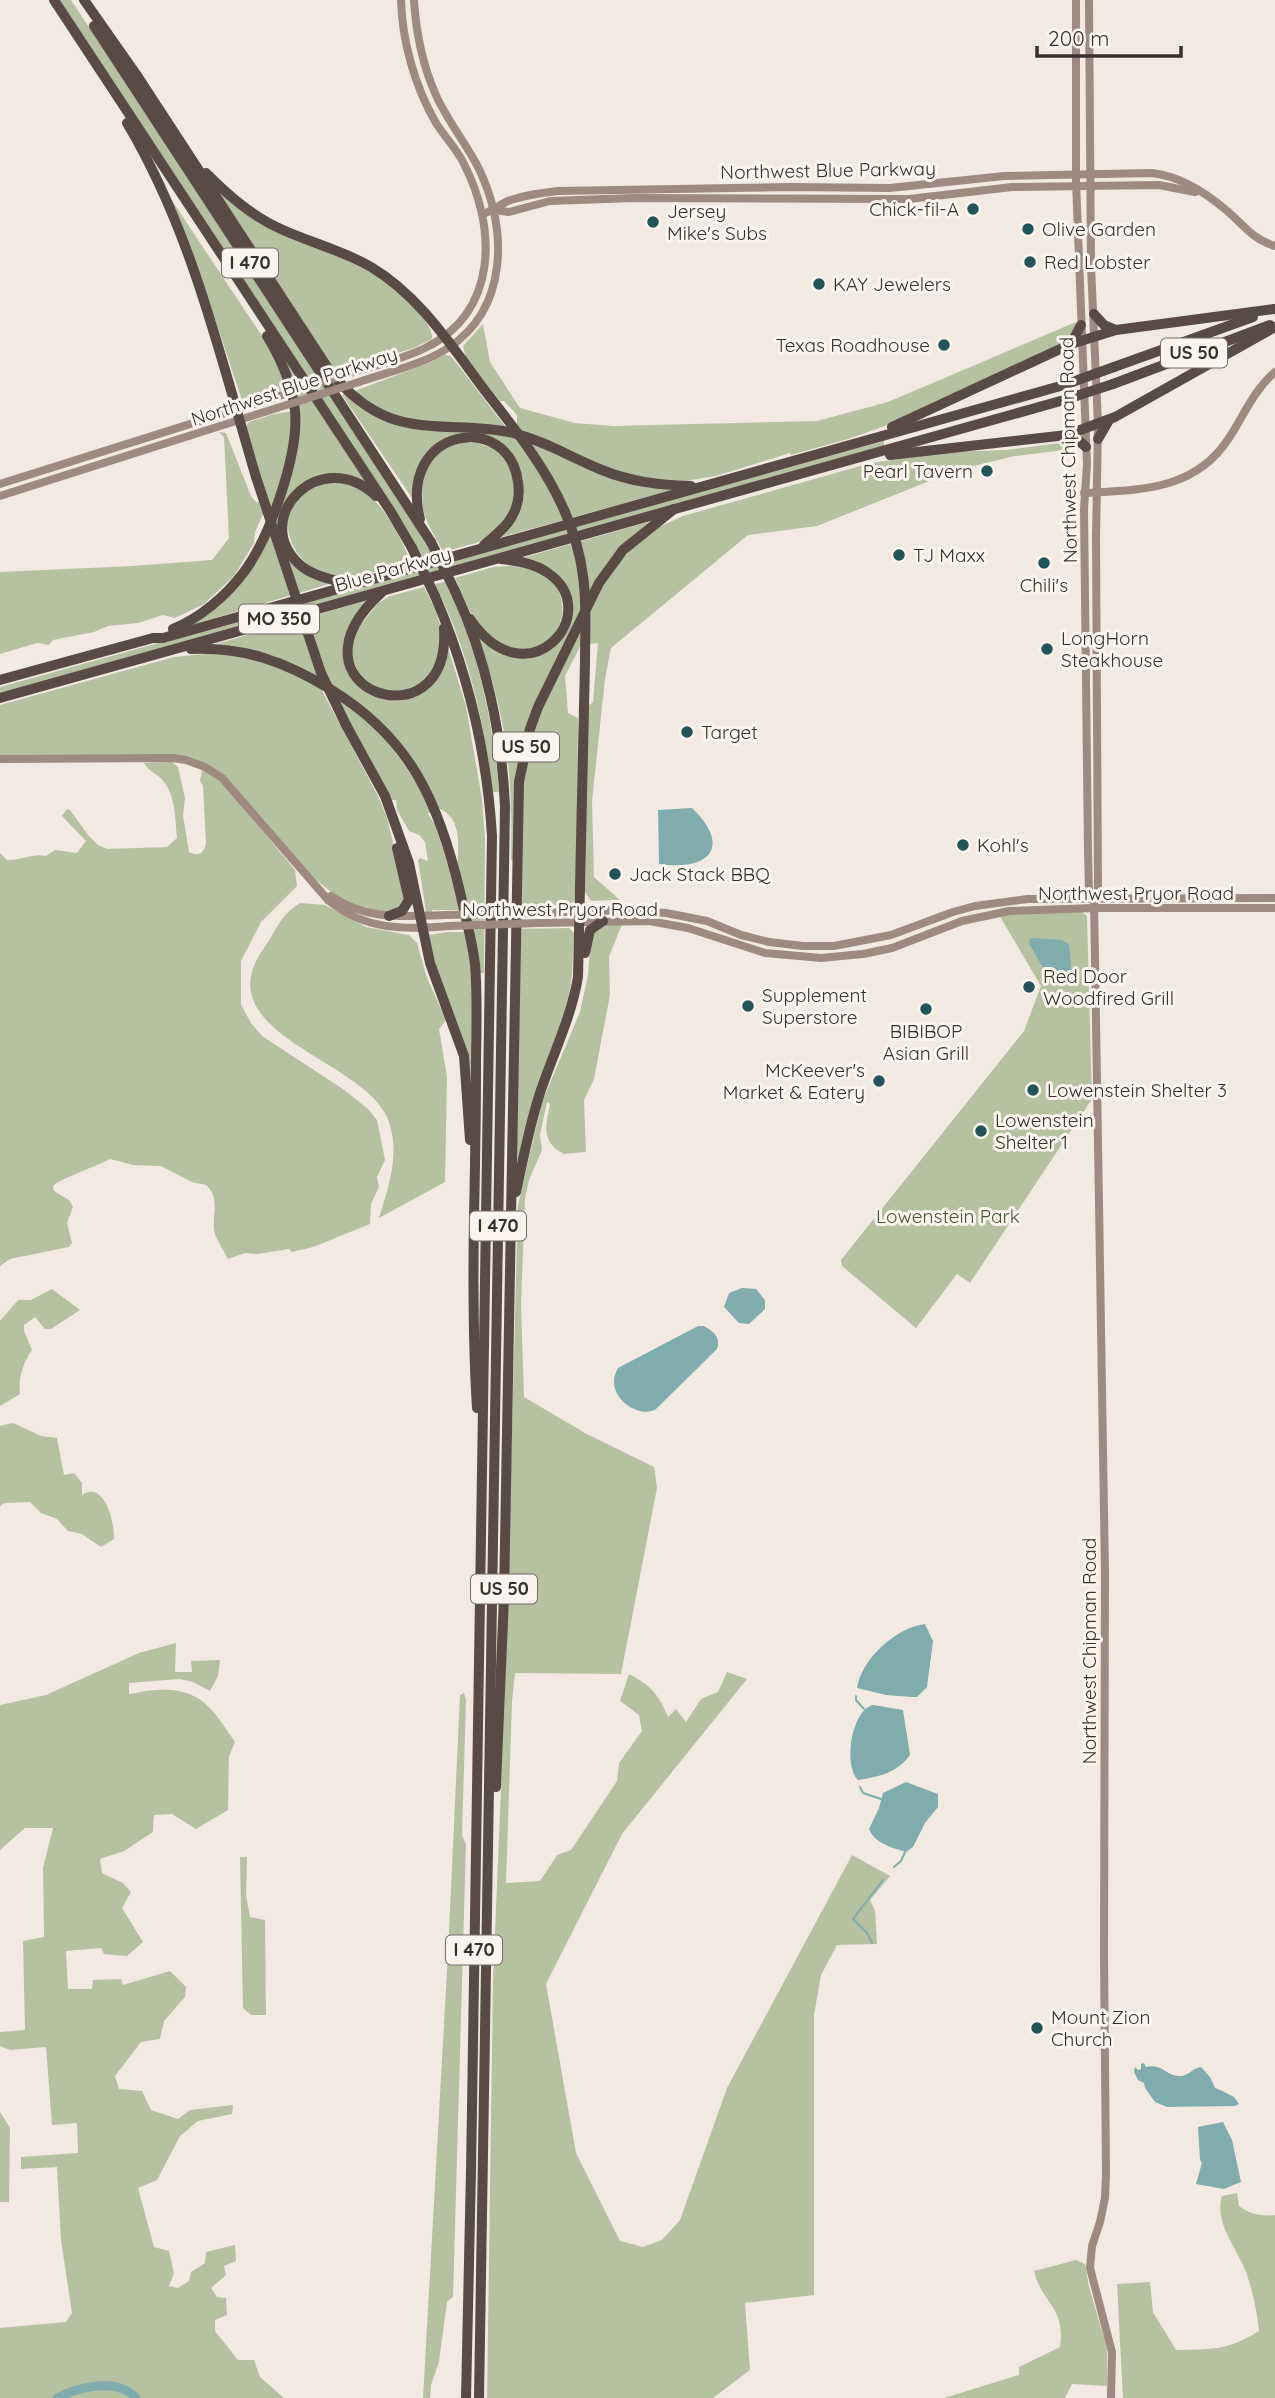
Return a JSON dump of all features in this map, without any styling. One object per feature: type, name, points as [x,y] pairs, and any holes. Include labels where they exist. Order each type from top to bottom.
[{"type":"highway","name":"I 470","points":[[54,0],[391,512],[412,548],[442,612],[462,668],[475,714],[487,783],[492,836],[466,2398]]},
{"type":"highway","name":"I 470","points":[[78,0],[431,542],[461,605],[480,660],[493,712],[502,766],[505,807],[479,2398]]},
{"type":"highway","points":[[84,0],[186,150],[331,373],[353,398],[393,419],[512,432],[539,440],[599,469],[630,480],[701,487]]},
{"type":"highway","points":[[62,12],[131,129],[280,358],[293,395],[296,427],[286,478],[261,542],[245,571],[206,610],[153,638]]},
{"type":"highway","points":[[131,129],[160,184],[203,297],[256,477],[321,673],[389,808],[409,863],[430,963],[464,1056],[474,1216]]},
{"type":"highway","points":[[186,150],[222,189],[263,220],[348,256],[380,273],[415,303],[530,449],[562,503],[572,530],[583,575],[585,662],[579,961],[575,993],[530,1126],[511,1215]]},
{"type":"highway","points":[[871,438],[1095,336],[1116,330],[1274,309]]},
{"type":"highway","name":"US 50","points":[[348,584],[1063,384],[1274,309]]},
{"type":"highway","points":[[1094,314],[1104,325],[1116,330]]},
{"type":"highway","points":[[1077,342],[1081,325]]},
{"type":"highway","points":[[849,461],[1067,435],[1110,419],[1275,325]]},
{"type":"highway","name":"US 50","points":[[488,1853],[494,1826],[504,1597],[519,782],[538,707],[599,583],[623,550],[674,509],[1064,400],[1275,325]]},
{"type":"highway","points":[[1098,439],[1110,419]]},
{"type":"highway","points":[[1067,435],[1086,447]]},
{"type":"highway","points":[[422,527],[416,490],[423,464],[440,446],[453,439],[480,438],[493,444],[507,457],[517,474],[520,491],[511,519],[482,547]]},
{"type":"highway","points":[[348,584],[317,575],[293,557],[284,537],[283,527],[289,503],[308,483],[329,477],[341,478],[363,486],[391,512]]},
{"type":"highway","name":"Blue Parkway","points":[[0,698],[674,509]]},
{"type":"highway","points":[[461,605],[483,635],[506,650],[531,654],[542,651],[558,638],[564,629],[568,607],[566,595],[559,583],[549,573],[536,567],[498,558]]},
{"type":"highway","name":"Blue Parkway","points":[[0,680],[153,638],[163,638],[348,584]]},
{"type":"highway","points":[[384,590],[357,618],[347,646],[352,669],[359,681],[380,694],[392,697],[412,693],[437,670],[445,645],[442,612]]},
{"type":"highway","points":[[174,649],[210,648],[254,654],[317,681],[356,706],[389,737],[416,772],[439,814],[449,844],[475,962],[477,1157],[474,1342],[482,1502]]},
{"type":"highway","points":[[389,808],[409,895],[406,907],[389,916]]},
{"type":"highway","points":[[558,1049],[582,989],[589,932],[594,925],[603,921]]},
{"type":"main road","points":[[401,0],[407,47],[418,84],[435,122],[462,160],[483,214]]},
{"type":"main road","points":[[414,0],[420,48],[435,93],[479,170],[494,210]]},
{"type":"main road","name":"Northwest Chipman Road","points":[[1076,0],[1076,187],[1081,325]]},
{"type":"main road","name":"Northwest Chipman Road","points":[[1089,0],[1091,266],[1098,424],[1098,889],[1094,898],[1105,1565],[1106,2173],[1104,2205],[1090,2261],[1093,2286],[1112,2352],[1111,2398]]},
{"type":"main road","name":"Northwest Blue Parkway","points":[[0,496],[237,415],[276,397],[447,341],[470,307],[485,275],[487,261],[483,214],[505,202],[535,194],[558,191],[789,187],[890,188],[1004,176],[1164,174],[1204,194],[1226,210],[1250,234],[1275,246]]},
{"type":"main road","name":"Northwest Blue Parkway","points":[[494,210],[509,212],[534,204],[564,200],[634,198],[909,199],[1012,187],[1159,185],[1204,194]]},
{"type":"main road","name":"Northwest Blue Parkway","points":[[0,484],[237,415],[277,408],[414,364],[477,319],[489,298],[495,279],[499,245],[494,210]]},
{"type":"main road","name":"Northwest Chipman Road","points":[[1077,342],[1086,447],[1084,493],[1087,780],[1089,891],[1094,898]]},
{"type":"main road","points":[[1084,493],[1162,487],[1179,480],[1199,467],[1227,441],[1254,396],[1275,372]]},
{"type":"main road","points":[[1086,574],[1096,592]]},
{"type":"main road","name":"Northwest Pryor Road","points":[[0,759],[165,758],[193,762],[222,778],[329,901],[358,919],[386,928],[422,929],[539,923],[623,910],[666,913],[707,921],[741,935],[769,942],[834,946],[891,936],[954,912],[998,902],[1094,898],[1275,898]]},
{"type":"main road","points":[[1087,780],[1097,799]]},
{"type":"main road","name":"Northwest Pryor Road","points":[[312,881],[351,908],[371,914],[420,916],[537,913],[603,921],[666,924],[688,928],[765,953],[821,958],[892,948],[962,921],[1029,909],[1274,907]]},
{"type":"green space","points":[[60,0],[71,0],[396,492],[432,554],[422,557]]},
{"type":"green space","points":[[209,180],[222,192],[385,281],[417,311],[429,326],[432,339],[414,348],[335,372]]},
{"type":"green space","points":[[169,196],[276,357],[288,388],[243,403],[212,310]]},
{"type":"green space","points":[[1076,322],[1076,331],[1070,340],[885,426],[716,476],[685,481],[632,478],[522,433],[517,424],[517,415],[504,401],[500,401],[466,358],[463,346],[483,324],[490,362],[520,408],[575,423],[613,426],[817,421],[888,402]]},
{"type":"green space","points":[[445,355],[451,356],[508,430],[421,421],[387,414],[352,392],[429,363]]},
{"type":"green space","points":[[286,360],[368,486],[355,478],[295,490],[284,545],[329,584],[191,625],[245,576],[297,442]]},
{"type":"green space","points":[[345,394],[373,414],[508,435],[672,490],[498,538],[523,480],[518,464],[492,440],[439,445],[412,498],[342,395]]},
{"type":"green space","points":[[293,411],[289,461],[271,511],[246,426],[249,422],[274,414]]},
{"type":"green space","points":[[219,432],[226,433],[251,496],[259,502],[263,514],[255,532],[254,543],[234,576],[204,604],[175,618],[163,615],[138,623],[108,626],[94,632],[53,640],[49,645],[37,643],[0,654],[0,572],[212,560],[229,538],[224,437]]},
{"type":"green space","points":[[884,441],[884,446],[0,693],[0,687]]},
{"type":"green space","points":[[1068,442],[1080,448],[1015,456],[957,470],[817,526],[748,535],[611,648],[605,679],[592,801],[594,877],[620,900],[591,901],[585,892],[586,708],[593,702],[598,643],[588,644],[583,641],[565,676],[568,713],[578,718],[577,879],[574,901],[571,904],[520,907],[523,774],[539,714],[602,588],[621,560],[636,545],[659,527],[683,516],[871,463],[948,452],[1006,450]]},
{"type":"green space","points":[[457,443],[477,443],[493,448],[505,458],[517,481],[511,515],[490,536],[476,543],[443,552],[424,512],[422,492],[426,472],[445,448]]},
{"type":"green space","points":[[326,482],[349,484],[370,496],[387,515],[410,561],[360,576],[339,578],[317,570],[305,562],[296,552],[291,540],[288,527],[290,515],[295,502],[306,491]]},
{"type":"green space","points":[[659,519],[626,546],[532,715],[514,859],[511,860],[511,803],[506,746],[497,699],[478,635],[486,643],[510,656],[558,642],[567,595],[522,558]]},
{"type":"green space","points":[[510,566],[540,573],[557,588],[562,608],[558,627],[545,643],[527,650],[503,644],[477,622],[455,578],[493,567]]},
{"type":"green space","points":[[445,582],[467,632],[482,684],[493,738],[499,792],[493,792],[479,712],[457,634],[435,584]]},
{"type":"green space","points":[[424,587],[440,626],[440,651],[426,681],[393,695],[362,680],[352,658],[353,635],[378,603],[390,596]]},
{"type":"green space","points":[[372,599],[349,630],[352,669],[359,685],[373,696],[390,701],[413,697],[431,682],[448,648],[466,706],[482,799],[485,838],[484,973],[478,973],[457,870],[456,827],[452,819],[438,808],[399,746],[311,676],[209,646]]},
{"type":"green space","points":[[224,652],[270,663],[320,687],[387,818],[406,895],[405,904],[391,912],[359,908],[336,896],[314,878],[224,777],[204,763],[0,755],[0,705],[174,657]]},
{"type":"green space","points":[[333,695],[378,732],[422,793],[432,811],[428,814],[435,825],[461,910],[426,912],[418,860],[420,858],[428,861],[425,842],[419,835],[409,831],[397,810],[396,800],[389,800]]},
{"type":"green space","points":[[172,762],[178,767],[185,798],[183,815],[189,852],[200,853],[206,843],[203,786],[200,781],[202,771],[205,770],[235,798],[295,870],[297,886],[261,922],[241,961],[241,1005],[262,1036],[343,1089],[377,1120],[385,1160],[377,1177],[379,1187],[371,1204],[370,1224],[313,1247],[292,1252],[289,1249],[245,1253],[228,1259],[215,1235],[215,1202],[206,1185],[192,1182],[161,1166],[133,1165],[110,1159],[53,1186],[54,1191],[69,1200],[73,1207],[67,1223],[72,1243],[69,1247],[10,1259],[0,1266],[0,853],[7,860],[46,856],[55,850],[77,853],[86,841],[62,816],[67,809],[98,845],[107,849],[167,847],[177,838],[173,802],[164,782],[144,763]]},
{"type":"green space","points":[[300,903],[325,905],[366,927],[409,935],[417,943],[427,978],[446,1020],[439,1029],[447,1077],[445,1182],[379,1218],[390,1180],[393,1154],[391,1128],[386,1115],[370,1095],[292,1042],[269,1023],[254,1002],[251,977],[264,948],[283,918]]},
{"type":"green space","name":"Lowenstein Park","points":[[1081,911],[1087,916],[1092,1099],[970,1283],[957,1274],[916,1328],[842,1266],[841,1260],[1024,1031],[1041,986],[999,915]]},
{"type":"green space","points":[[622,924],[609,957],[610,995],[594,1079],[584,1100],[586,1152],[564,1154],[551,1144],[546,1132],[550,1104],[547,1102],[540,1135],[542,1150],[529,1180],[525,1199],[521,1305],[524,1397],[585,1433],[654,1467],[657,1488],[621,1674],[515,1673],[506,1883],[540,1881],[557,1855],[571,1850],[617,1781],[619,1763],[642,1731],[639,1715],[620,1701],[629,1674],[653,1691],[668,1717],[676,1709],[686,1722],[701,1699],[718,1692],[727,1672],[747,1679],[622,1834],[546,1984],[576,2153],[620,2241],[643,2247],[662,2240],[680,2220],[727,2088],[852,1855],[890,1876],[870,1900],[875,1910],[877,1944],[837,1945],[821,1975],[814,2015],[814,2295],[745,2303],[750,2370],[713,2398],[487,2398],[493,1981],[505,1694],[518,1205],[542,1102],[580,1012],[588,975],[591,937],[598,927]]},
{"type":"green space","points":[[569,928],[574,933],[568,1003],[516,1167],[520,929]]},
{"type":"green space","points":[[466,932],[473,976],[471,1080],[436,973],[429,935]]},
{"type":"green space","points":[[52,1289],[80,1310],[51,1329],[45,1329],[35,1317],[24,1325],[32,1350],[22,1371],[20,1394],[0,1406],[0,1321],[18,1300],[31,1300]]},
{"type":"green space","points":[[13,1423],[41,1436],[57,1438],[64,1475],[74,1473],[82,1483],[82,1495],[90,1492],[102,1498],[113,1523],[114,1539],[101,1547],[82,1534],[68,1531],[57,1519],[41,1513],[30,1502],[4,1503],[0,1506],[0,1426]]},
{"type":"green space","points":[[176,1643],[175,1672],[192,1672],[191,1661],[220,1660],[218,1676],[210,1691],[180,1679],[129,1683],[129,1694],[150,1690],[184,1692],[195,1696],[212,1710],[235,1742],[229,1756],[228,1810],[196,1829],[172,1814],[154,1815],[153,1832],[124,1851],[100,1859],[102,1873],[123,1883],[131,1892],[122,1908],[143,1942],[127,1956],[104,1954],[101,1948],[66,1951],[68,1989],[92,1989],[93,1980],[121,1979],[123,1985],[170,1971],[186,1987],[185,1997],[164,2021],[160,2039],[141,2042],[115,2076],[119,2089],[142,2091],[151,2110],[178,2119],[190,2110],[233,2105],[232,2114],[198,2121],[180,2136],[157,2180],[138,2188],[154,2247],[169,2251],[174,2273],[169,2286],[178,2288],[189,2281],[191,2272],[205,2263],[206,2252],[235,2245],[236,2261],[224,2266],[226,2275],[211,2288],[217,2297],[226,2298],[227,2315],[215,2320],[215,2331],[238,2360],[254,2360],[260,2377],[284,2398],[0,2398],[0,2328],[66,2322],[72,2313],[61,2240],[57,2167],[21,2169],[21,2157],[78,2153],[77,2123],[52,2125],[46,2047],[10,2050],[0,2046],[0,2032],[25,2030],[23,1941],[44,1937],[43,1868],[53,1828],[25,1828],[0,1850],[0,1705],[46,1695],[139,1653]]},
{"type":"green space","points":[[464,1693],[462,1835],[466,1844],[453,2297],[447,2302],[439,2362],[431,2385],[430,2398],[423,2398],[460,1695]]},
{"type":"green space","points":[[240,1857],[247,1857],[246,1895],[250,1917],[265,1920],[266,2015],[251,2015],[243,2008]]},
{"type":"green space","points":[[0,2112],[10,2128],[9,2202],[0,2202]]},
{"type":"green space","points":[[1237,2193],[1239,2206],[1243,2209],[1256,2214],[1275,2215],[1275,2398],[1123,2398],[1117,2284],[1150,2282],[1153,2312],[1176,2350],[1228,2346],[1259,2331],[1248,2279],[1221,2216],[1222,2196]]},
{"type":"green space","points":[[1076,2260],[1085,2264],[1107,2348],[1107,2386],[1072,2384],[1065,2398],[944,2398],[1019,2375],[1019,2367],[1060,2347],[1060,2323],[1057,2314],[1042,2291],[1034,2271]]},
{"type":"water","points":[[692,808],[711,835],[709,854],[691,864],[659,864],[658,810]]},
{"type":"water","points":[[1032,938],[1061,940],[1069,944],[1071,979],[1055,977],[1045,969],[1029,944]]},
{"type":"water","points":[[742,1288],[756,1289],[765,1300],[765,1309],[749,1324],[739,1323],[724,1307],[729,1293]]},
{"type":"water","points":[[698,1326],[704,1326],[715,1335],[718,1341],[717,1349],[656,1409],[649,1412],[640,1411],[624,1403],[615,1387],[614,1378],[618,1368]]},
{"type":"water","points":[[925,1624],[933,1641],[927,1687],[917,1697],[886,1695],[857,1688],[865,1666],[882,1646],[903,1631]]},
{"type":"water","points":[[873,1705],[903,1710],[910,1755],[893,1770],[880,1776],[858,1780],[851,1763],[852,1739],[859,1717],[865,1709]]},
{"type":"water","points":[[906,1782],[938,1794],[938,1807],[925,1823],[913,1847],[906,1852],[879,1841],[869,1829],[883,1793]]},
{"type":"water","points":[[1144,2063],[1146,2067],[1157,2067],[1176,2076],[1183,2076],[1201,2067],[1215,2088],[1234,2097],[1239,2104],[1167,2107],[1155,2102],[1134,2072],[1135,2067],[1141,2069],[1141,2064]]},
{"type":"water","points":[[1223,2122],[1232,2140],[1241,2182],[1224,2189],[1196,2184],[1202,2163],[1198,2127]]},
{"type":"waterway","points":[[856,1696],[864,1709]]},
{"type":"waterway","points":[[860,1787],[863,1793],[881,1799]]},
{"type":"waterway","points":[[894,1867],[905,1852]]},
{"type":"waterway","points":[[872,1943],[867,1933],[853,1919],[883,1880]]},
{"type":"waterway","points":[[57,2398],[76,2390],[98,2386],[119,2388],[136,2398]]},
{"type":"place","name":"Chick-fil-A","points":[[973,209]]},
{"type":"place","name":"Jersey Mike's Subs","points":[[653,222]]},
{"type":"place","name":"Olive Garden","points":[[1028,229]]},
{"type":"place","name":"Red Lobster","points":[[1030,262]]},
{"type":"place","name":"KAY Jewelers","points":[[819,284]]},
{"type":"place","name":"Texas Roadhouse","points":[[944,345]]},
{"type":"place","name":"Pearl Tavern","points":[[987,471]]},
{"type":"place","name":"TJ Maxx","points":[[899,555]]},
{"type":"place","name":"Chili's","points":[[1044,563]]},
{"type":"place","name":"LongHorn Steakhouse","points":[[1047,649]]},
{"type":"place","name":"Target","points":[[687,732]]},
{"type":"place","name":"Kohl's","points":[[963,845]]},
{"type":"place","name":"Jack Stack BBQ","points":[[615,874]]},
{"type":"place","name":"Red Door Woodfired Grill","points":[[1029,987]]},
{"type":"place","name":"Supplement Superstore","points":[[748,1006]]},
{"type":"place","name":"BIBIBOP Asian Grill","points":[[926,1009]]},
{"type":"place","name":"McKeever's Market & Eatery","points":[[879,1081]]},
{"type":"place","name":"Lowenstein Shelter 3","points":[[1033,1090]]},
{"type":"place","name":"Lowenstein Shelter 1","points":[[981,1131]]},
{"type":"place","name":"Mount Zion Church","points":[[1037,2028]]}]
